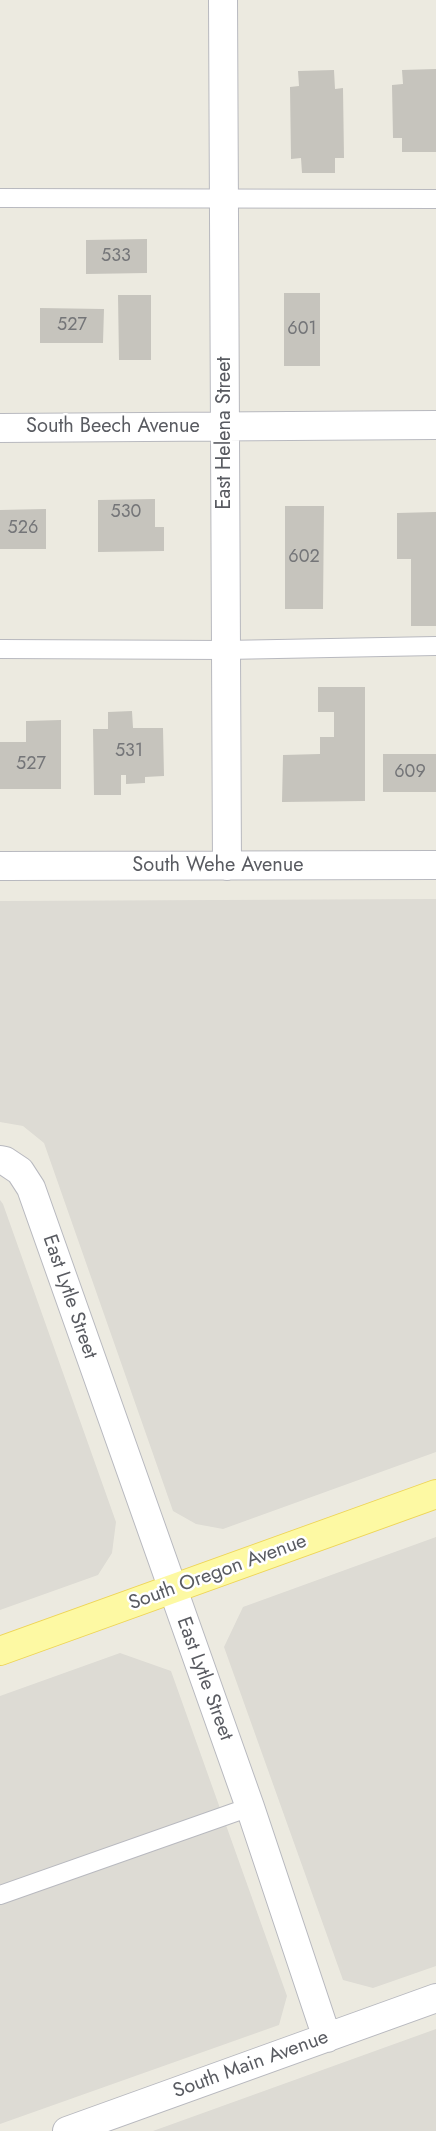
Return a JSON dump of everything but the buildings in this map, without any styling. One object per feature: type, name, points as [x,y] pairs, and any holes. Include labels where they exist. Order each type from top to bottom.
[{"type":"main road","name":"South Oregon Avenue","points":[[0,1652],[436,1494]]},
{"type":"street","name":"East Helena Street","points":[[222,0],[227,866]]},
{"type":"street","name":"South Beech Avenue","points":[[0,428],[436,425]]},
{"type":"street","name":"South Wehe Avenue","points":[[0,866],[436,865]]},
{"type":"street","name":"East Lytle Street","points":[[2,1160],[20,1171],[31,1188],[250,1807],[327,2038]]},
{"type":"street","name":"South Main Avenue","points":[[67,2131],[436,1998]]},
{"type":"lane","points":[[0,198],[436,199]]},
{"type":"lane","points":[[0,650],[226,650],[436,646]]},
{"type":"lane","points":[[0,1894],[250,1807]]},
{"type":"shaded area","points":[[436,899],[436,1452],[223,1529],[196,1524],[173,1511],[44,1143],[23,1126],[0,1122],[0,901]]},
{"type":"shaded area","points":[[0,1200],[116,1522],[112,1553],[98,1575],[0,1610]]},
{"type":"shaded area","points":[[436,1537],[436,1966],[373,1988],[343,1980],[224,1647],[243,1607]]},
{"type":"shaded area","points":[[120,1653],[171,1671],[287,1996],[279,2025],[0,2124],[0,1696]]},
{"type":"shaded area","points":[[436,2029],[436,2131],[153,2131]]}]
